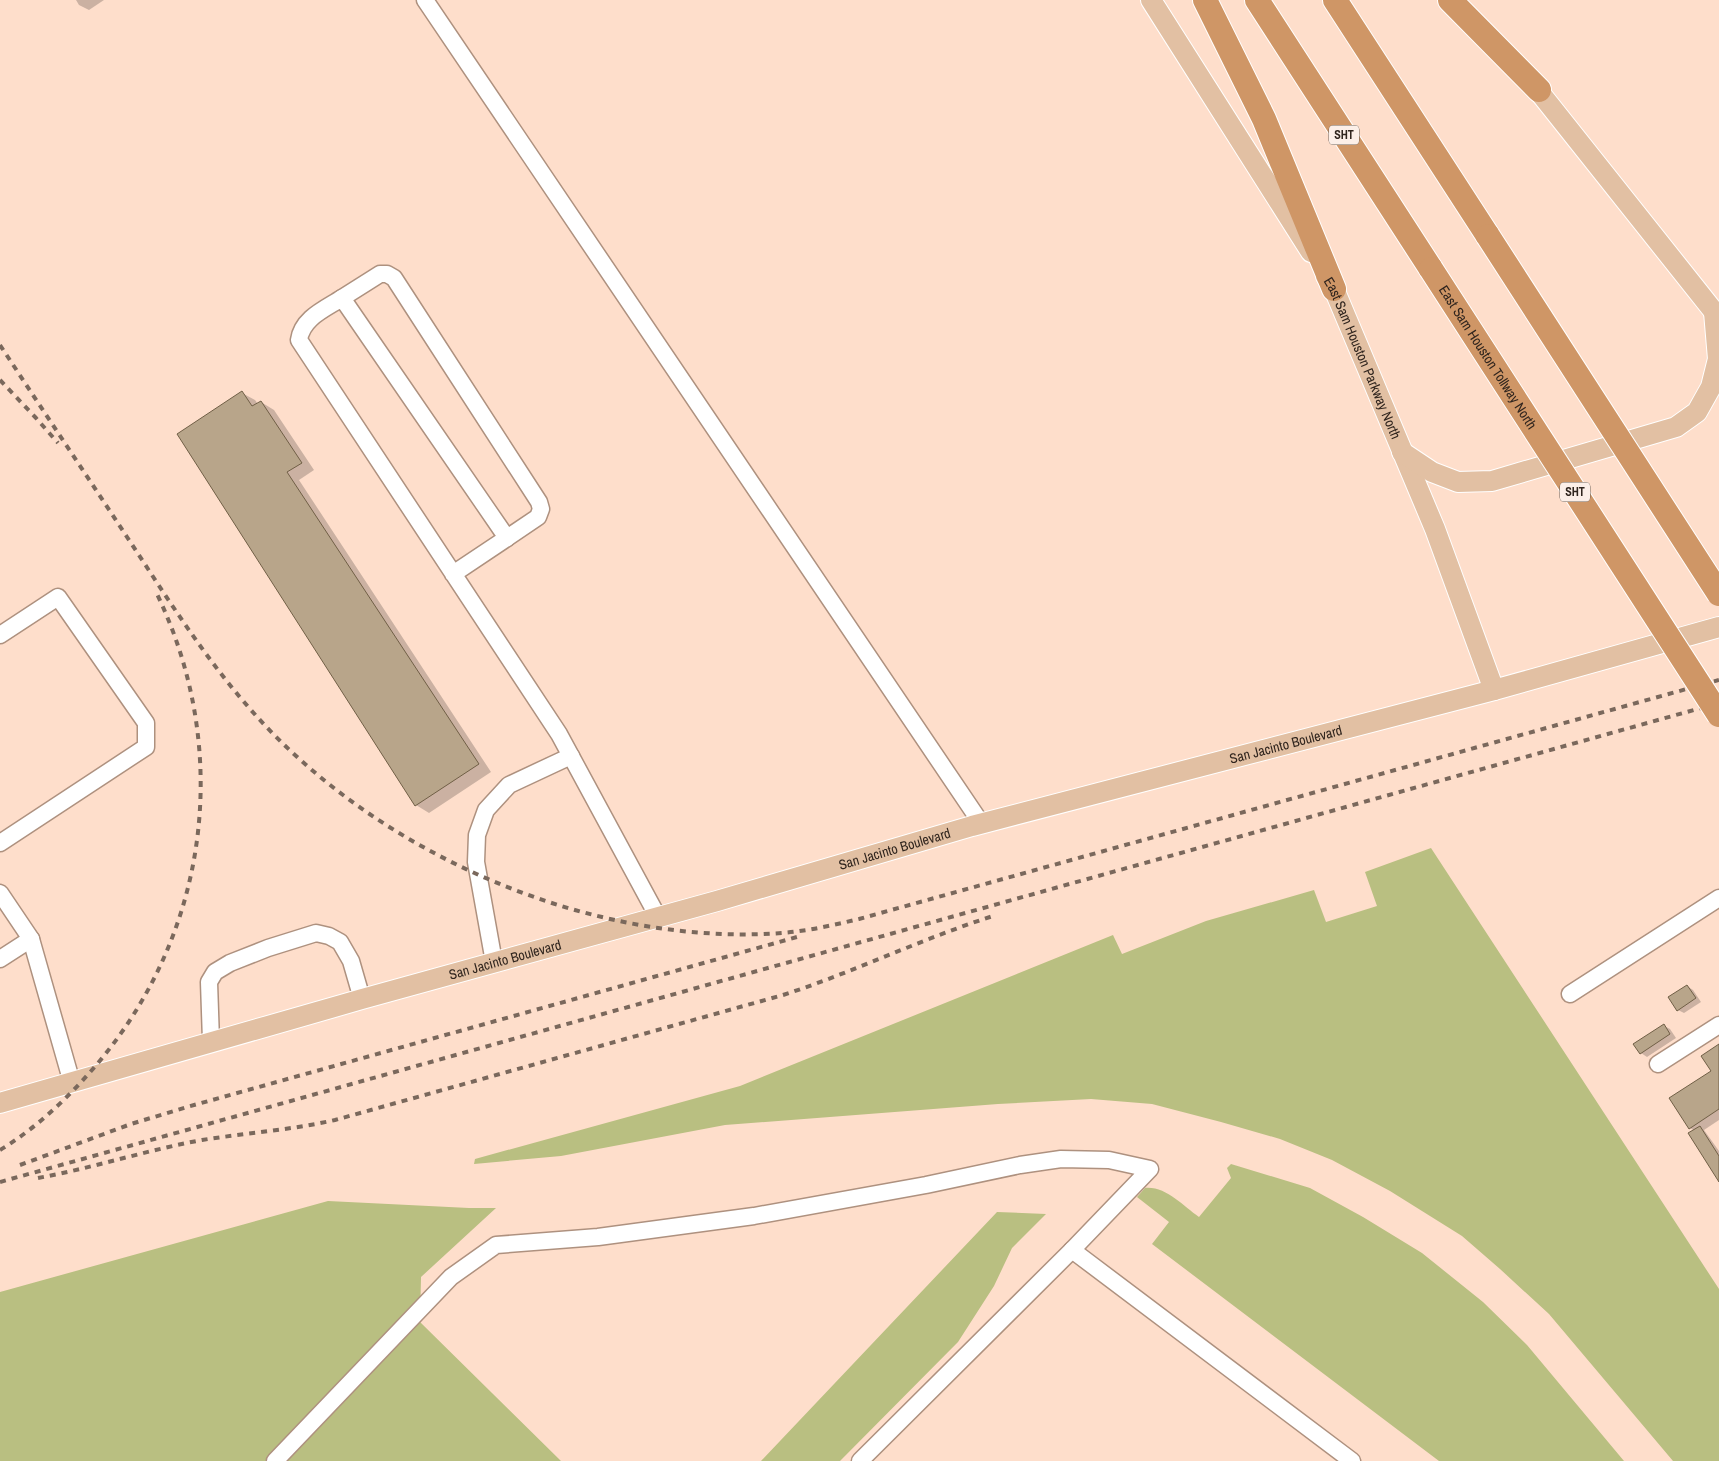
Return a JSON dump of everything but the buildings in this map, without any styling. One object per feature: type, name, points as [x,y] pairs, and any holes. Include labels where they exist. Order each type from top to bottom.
[{"type":"highway","points":[[1205,0],[1264,119],[1334,289]]},
{"type":"highway","name":"East Sam Houston Tollway North","points":[[1257,0],[1719,715]]},
{"type":"highway","points":[[1335,0],[1719,594]]},
{"type":"highway","points":[[1450,0],[1538,90]]},
{"type":"main road","name":"East Sam Houston Parkway North","points":[[1151,0],[1334,289],[1435,529],[1494,690]]},
{"type":"main road","points":[[1402,452],[1432,472],[1458,482],[1492,481],[1676,427],[1697,412],[1711,387],[1718,360],[1716,315],[1466,0]]},
{"type":"main road","name":"San Jacinto Boulevard","points":[[0,1103],[211,1041],[658,917],[981,823],[1494,690],[1719,627]]},
{"type":"street","points":[[425,0],[981,823]]},
{"type":"street","points":[[453,574],[538,518],[541,509],[539,502],[394,278],[387,274],[380,274],[306,322],[300,331],[299,340],[453,574],[559,734],[658,917]]},
{"type":"street","points":[[342,298],[507,538]]},
{"type":"street","points":[[0,635],[58,596],[146,723],[146,747],[0,843]]},
{"type":"street","points":[[494,962],[476,862],[477,836],[486,810],[509,785],[571,756]]},
{"type":"street","points":[[0,893],[31,939],[72,1083]]},
{"type":"street","points":[[1570,994],[1719,898]]},
{"type":"street","points":[[211,1041],[209,982],[215,972],[230,963],[268,948],[316,933],[329,936],[340,942],[351,961],[362,999]]},
{"type":"street","points":[[0,959],[31,939]]},
{"type":"street","points":[[1658,1064],[1719,1025]]},
{"type":"street","points":[[275,1461],[451,1277],[496,1245],[598,1237],[754,1216],[926,1185],[1020,1165],[1062,1159],[1109,1160],[1150,1169],[1072,1250],[860,1461]]},
{"type":"street","points":[[1072,1250],[1352,1461]]},
{"type":"green space","points":[[1431,848],[1719,1289],[1719,1461],[1673,1461],[1549,1314],[1462,1236],[1390,1191],[1332,1160],[1280,1139],[1152,1104],[1091,1099],[998,1104],[725,1125],[561,1156],[474,1164],[475,1159],[740,1086],[1113,935],[1122,954],[1206,921],[1314,890],[1326,922],[1377,906],[1365,872]]},
{"type":"green space","points":[[1231,1164],[1310,1188],[1363,1217],[1422,1253],[1483,1302],[1527,1345],[1624,1461],[1439,1461],[1152,1244],[1169,1222],[1137,1197],[1145,1188],[1153,1188],[1167,1193],[1199,1217],[1231,1178],[1227,1168]]},
{"type":"green space","points":[[328,1201],[496,1208],[421,1277],[420,1322],[561,1461],[0,1461],[0,1292]]},
{"type":"green space","points":[[997,1212],[1046,1214],[1012,1248],[994,1286],[958,1342],[840,1461],[761,1461]]},
{"type":"railway","points":[[0,345],[201,648],[251,710],[302,762],[360,808],[424,848],[492,881],[563,907],[636,924],[710,933],[782,933],[859,919],[1719,680]]},
{"type":"railway","points":[[0,380],[58,443]]},
{"type":"railway","points":[[0,1150],[53,1110],[98,1063],[136,1011],[165,955],[186,897],[197,836],[201,775],[195,713],[180,652],[156,592]]},
{"type":"railway","points":[[0,1182],[1719,703]]},
{"type":"railway","points":[[38,1178],[202,1140],[335,1120],[783,995],[993,916]]},
{"type":"railway","points":[[20,1165],[131,1124],[187,1107],[797,937]]}]
